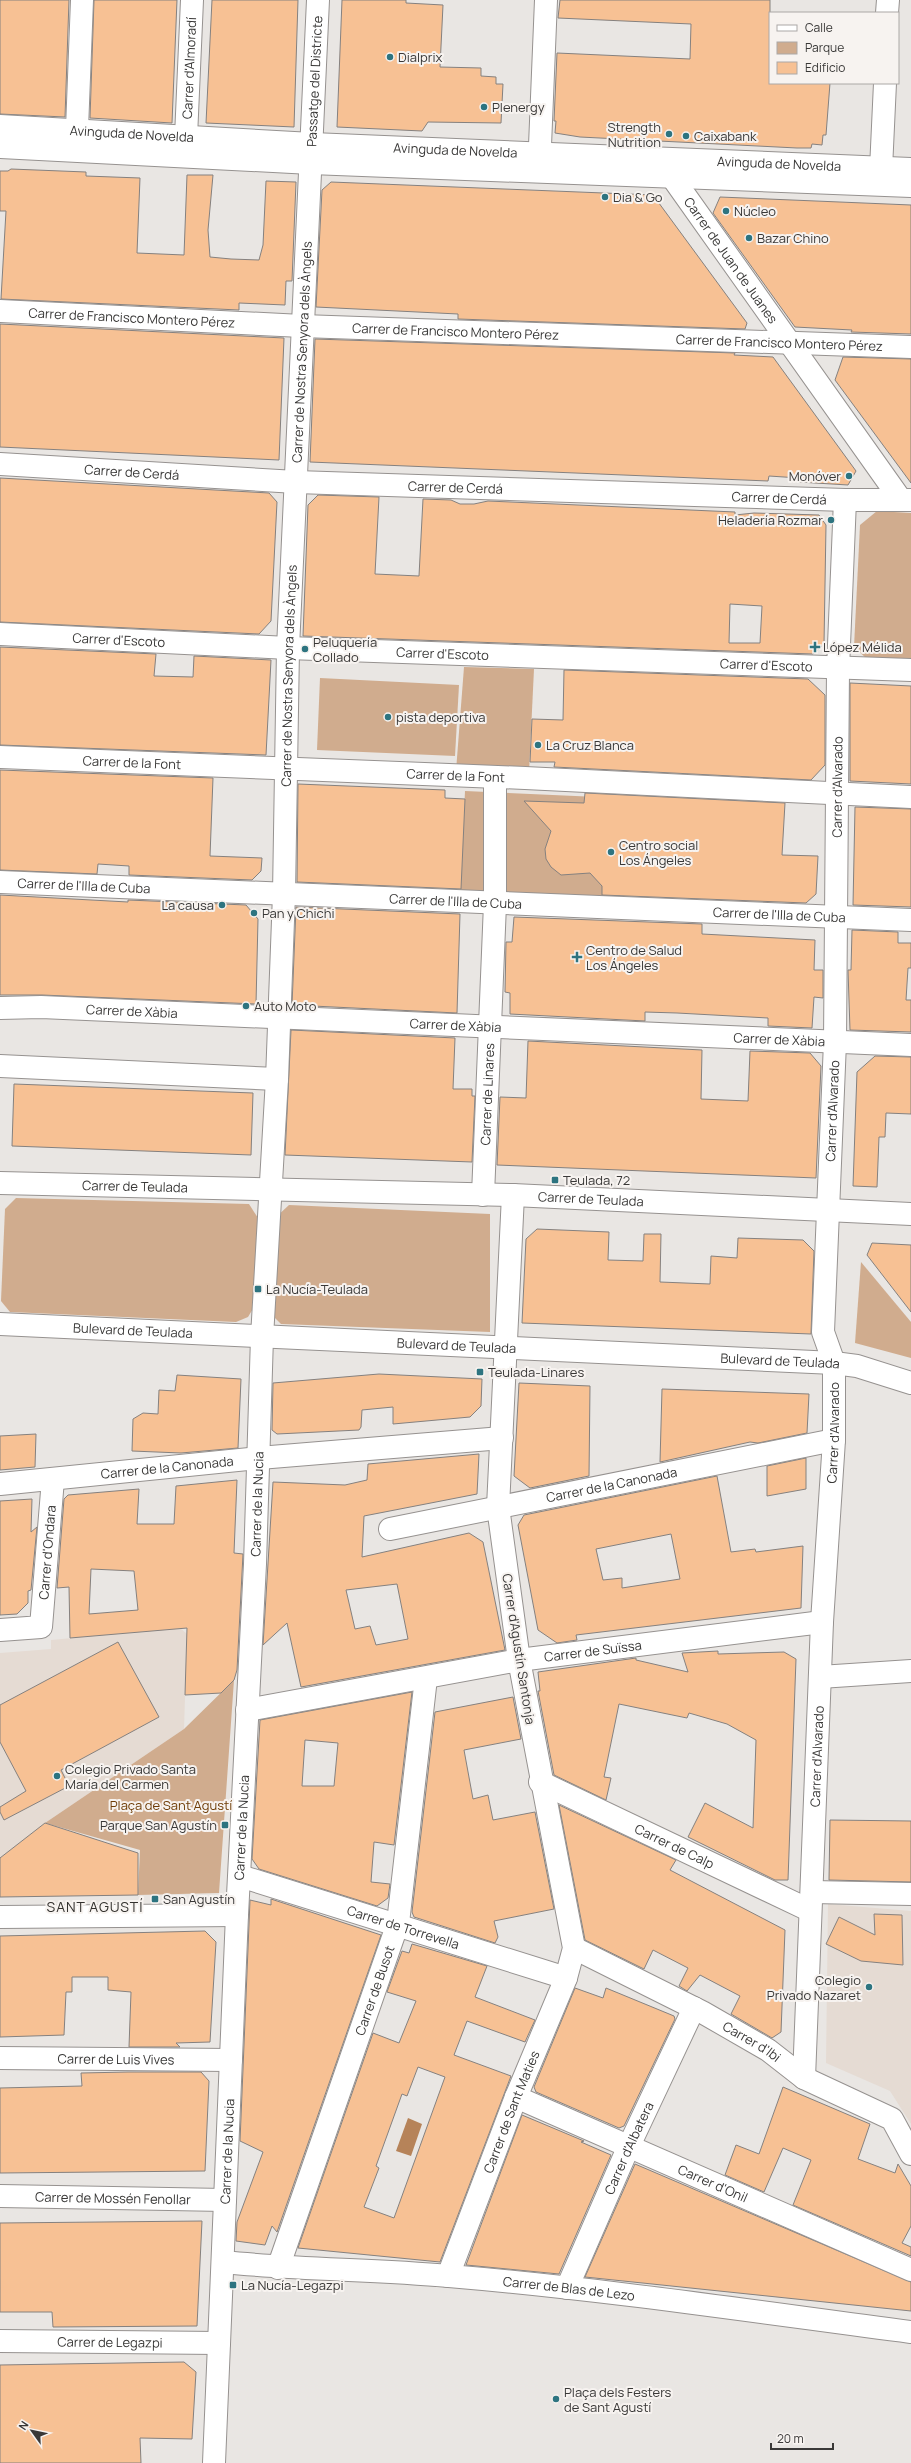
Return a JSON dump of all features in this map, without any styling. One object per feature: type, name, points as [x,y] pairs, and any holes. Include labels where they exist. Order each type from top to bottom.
[{"type":"street","points":[[77,129],[82,0]]},
{"type":"street","name":"Carrer d'Almoradí","points":[[186,137],[192,0]]},
{"type":"street","name":"Passatge del Districte","points":[[312,154],[318,0]]},
{"type":"street","points":[[538,162],[546,0]]},
{"type":"street","points":[[888,0],[888,12]]},
{"type":"street","points":[[881,169],[885,84]]},
{"type":"street","name":"Avinguda de Novelda","points":[[0,126],[77,129],[186,137],[312,154]]},
{"type":"street","name":"Avinguda de Novelda","points":[[0,147],[312,154],[538,162],[911,170]]},
{"type":"street","name":"Carrer de Nostra Senyora dels Àngels","points":[[270,1188],[284,894],[288,648],[302,326],[312,154]]},
{"type":"street","name":"Avinguda de Novelda","points":[[538,162],[672,177],[911,186]]},
{"type":"street","name":"Carrer de Juan de Juanes","points":[[672,177],[788,342],[906,500]]},
{"type":"street","name":"Carrer de Francisco Montero Pérez","points":[[0,311],[302,326],[788,342],[911,348]]},
{"type":"street","name":"Carrer de Cerdá","points":[[0,464],[296,482],[845,500],[906,500]]},
{"type":"street","name":"Carrer d'Alvarado","points":[[804,2078],[822,1622],[834,1440],[834,1363],[823,1332],[830,1209],[835,1042],[838,669],[845,500]]},
{"type":"street","name":"Carrer d'Escoto","points":[[0,634],[288,648],[838,669],[911,670]]},
{"type":"street","name":"Carrer de la Font","points":[[0,757],[911,797]]},
{"type":"street","name":"Carrer de Linares","points":[[483,1195],[495,904],[495,778]]},
{"type":"street","name":"Carrer de l'Illa de Cuba","points":[[0,882],[495,904],[911,920]]},
{"type":"street","name":"Carrer de Xàbia","points":[[0,1008],[41,1007],[911,1045]]},
{"type":"street","points":[[0,1085],[0,1066],[276,1079]]},
{"type":"street","name":"Carrer de Teulada","points":[[0,1183],[270,1188],[513,1195],[911,1214]]},
{"type":"street","points":[[262,1337],[270,1188]]},
{"type":"street","name":"Carrer d'Agustín Santonja","points":[[513,1195],[498,1507],[519,1660],[540,1782],[574,1948]]},
{"type":"street","name":"Bulevard de Teulada","points":[[0,1324],[262,1337],[506,1346],[834,1363],[857,1366],[911,1383]]},
{"type":"street","name":"Carrer de la Nucia","points":[[214,2463],[224,2262],[225,2200],[237,1915],[259,1458],[262,1337]]},
{"type":"street","name":"Carrer de la Canonada","points":[[0,1484],[259,1458],[502,1438]]},
{"type":"street","name":"Carrer de la Canonada","points":[[390,1529],[834,1440]]},
{"type":"street","name":"Carrer d'Ondara","points":[[0,1630],[41,1627],[53,1479]]},
{"type":"street","name":"Carrer de Suïssa","points":[[247,1710],[519,1660],[822,1622]]},
{"type":"street","points":[[820,1677],[911,1671]]},
{"type":"street","name":"Carrer de Busot","points":[[278,2268],[398,1923],[426,1678]]},
{"type":"street","name":"Carrer de Calp","points":[[540,1782],[810,1901],[911,1894]]},
{"type":"street","name":"Carrer de Torrevella","points":[[240,1876],[398,1923],[566,1978]]},
{"type":"street","points":[[0,1917],[237,1915]]},
{"type":"street","name":"Carrer de Sant Maties","points":[[448,2276],[516,2097],[566,1978],[574,1948]]},
{"type":"street","name":"Carrer d'Ibi","points":[[574,1948],[694,2008],[768,2050],[804,2078],[892,2119],[911,2154]]},
{"type":"street","name":"Carrer d'Albatera","points":[[567,2288],[628,2148],[694,2008]]},
{"type":"street","name":"Carrer de Luis Vives","points":[[0,2058],[231,2060]]},
{"type":"street","name":"Carrer d'Onil","points":[[516,2097],[628,2148],[911,2270]]},
{"type":"street","name":"Carrer de Mossén Fenollar","points":[[0,2196],[225,2200]]},
{"type":"street","name":"Carrer de Blas de Lezo","points":[[224,2262],[278,2268],[448,2276],[567,2288],[911,2332]]},
{"type":"street","name":"Carrer de Legazpi","points":[[0,2341],[219,2343]]},
{"type":"shaded area","name":"Colegio Privado Santa María del Carmen","points":[[180,1628],[187,1634],[184,1729],[45,1823],[0,1858],[0,1653],[51,1649],[51,1640]]},
{"type":"shaded area","name":"Colegio Privado Nazaret","points":[[828,1904],[911,1911],[911,2124],[890,2091],[826,2063]]},
{"type":"shaded area","points":[[408,2118],[422,2124],[411,2156],[396,2151]]},
{"type":"green space","points":[[877,511],[911,513],[911,660],[867,659],[854,647],[860,525]]},
{"type":"green space","points":[[464,667],[534,669],[529,773],[456,771]]},
{"type":"green space","name":"pista deportiva","points":[[320,678],[459,685],[455,756],[317,750]]},
{"type":"green space","points":[[465,791],[620,798],[620,906],[460,898]]},
{"type":"green space","points":[[16,1198],[249,1204],[258,1218],[254,1307],[248,1317],[236,1322],[10,1312],[1,1301],[5,1209]]},
{"type":"green space","points":[[289,1205],[490,1214],[490,1332],[281,1324],[272,1315],[274,1219]]},
{"type":"green space","points":[[861,1262],[911,1322],[911,1358],[855,1343]]},
{"type":"green space","name":"Plaça de Sant Agustí","points":[[234,1680],[219,1893],[138,1895],[140,1850],[45,1823],[184,1729]]},
{"type":"building","points":[[0,0],[69,0],[65,117],[0,114]]},
{"type":"building","points":[[94,0],[177,0],[172,123],[90,118]]},
{"type":"building","points":[[212,0],[298,0],[294,127],[206,123]]},
{"type":"building","name":"Dialprix","points":[[342,0],[406,0],[406,3],[443,5],[440,67],[481,68],[481,76],[496,77],[496,84],[503,84],[501,123],[428,122],[422,131],[337,127]]},
{"type":"building","points":[[560,0],[770,0],[769,84],[830,84],[826,135],[823,135],[822,145],[812,144],[811,148],[797,148],[580,137],[555,133],[556,121],[554,121],[557,53],[690,59],[691,24],[558,18]]},
{"type":"building","points":[[11,169],[86,172],[86,176],[140,178],[137,253],[184,255],[187,175],[213,175],[208,230],[210,257],[231,259],[259,260],[263,245],[266,181],[296,182],[292,281],[286,281],[285,305],[239,303],[239,310],[1,299],[6,211],[0,211],[0,171],[8,171]]},
{"type":"building","points":[[331,182],[653,195],[747,323],[745,329],[458,319],[458,314],[316,307],[322,190]]},
{"type":"building","points":[[720,197],[911,205],[911,334],[851,332],[852,330],[795,327],[713,213]]},
{"type":"building","points":[[0,324],[284,338],[279,460],[0,447]]},
{"type":"building","points":[[315,339],[735,353],[734,355],[773,357],[856,471],[848,485],[799,482],[799,478],[769,476],[768,481],[310,462]]},
{"type":"building","points":[[843,357],[911,359],[911,483],[835,380]]},
{"type":"building","points":[[0,478],[269,493],[277,502],[271,621],[259,634],[0,622]]},
{"type":"building","points":[[318,495],[379,497],[375,574],[419,576],[423,499],[451,500],[460,504],[474,504],[488,501],[735,512],[735,515],[754,513],[819,515],[826,525],[824,644],[813,654],[303,636],[308,505]],"holes":[[[730,604],[762,606],[760,643],[729,643]]]},
{"type":"building","points":[[0,647],[156,654],[154,676],[193,677],[194,656],[271,660],[266,755],[0,745]]},
{"type":"building","points":[[564,670],[808,679],[825,695],[825,765],[811,780],[554,767],[555,762],[530,762],[532,719],[563,720]]},
{"type":"building","points":[[850,683],[911,686],[911,784],[850,781]]},
{"type":"building","points":[[0,770],[213,778],[210,856],[262,858],[261,871],[252,880],[129,875],[129,866],[98,864],[97,874],[0,870]]},
{"type":"building","points":[[298,784],[445,790],[445,798],[465,799],[461,889],[297,882]]},
{"type":"building","points":[[585,793],[785,803],[782,855],[818,856],[816,894],[806,903],[602,895],[602,886],[590,873],[561,875],[551,867],[546,859],[545,849],[551,831],[524,801],[584,803]]},
{"type":"building","points":[[855,807],[911,809],[911,907],[853,905]]},
{"type":"building","points":[[0,895],[128,902],[128,900],[246,905],[258,919],[256,1004],[42,995],[0,995]]},
{"type":"building","points":[[296,907],[460,914],[457,1013],[292,1005]]},
{"type":"building","points":[[514,917],[702,924],[702,934],[815,940],[814,970],[823,970],[823,998],[814,997],[812,1028],[768,1026],[768,1018],[677,1013],[645,1012],[645,1021],[510,1014],[510,993],[505,992],[506,942],[512,942]]},
{"type":"building","points":[[852,930],[898,932],[898,943],[911,943],[911,968],[908,968],[906,1000],[911,1000],[911,1032],[850,1030],[848,970],[851,970]]},
{"type":"building","points":[[291,1030],[455,1038],[453,1089],[472,1089],[472,1096],[475,1096],[472,1162],[285,1155]]},
{"type":"building","points":[[528,1041],[702,1050],[701,1099],[748,1101],[750,1051],[810,1053],[821,1066],[816,1178],[497,1165],[500,1097],[526,1098]]},
{"type":"building","points":[[875,1056],[911,1057],[911,1114],[886,1113],[885,1137],[879,1137],[877,1187],[853,1186],[857,1072]]},
{"type":"building","points":[[14,1084],[253,1093],[251,1155],[12,1146]]},
{"type":"building","points":[[537,1229],[609,1232],[608,1260],[643,1261],[644,1234],[661,1234],[660,1282],[710,1284],[711,1256],[737,1258],[738,1238],[803,1240],[814,1251],[811,1334],[522,1323],[526,1239]]},
{"type":"building","points":[[872,1243],[911,1245],[911,1312],[867,1255]]},
{"type":"building","points":[[379,1374],[482,1379],[481,1406],[470,1417],[393,1424],[393,1407],[362,1410],[361,1427],[359,1430],[277,1434],[272,1430],[273,1383]]},
{"type":"building","points":[[177,1375],[241,1379],[238,1448],[181,1453],[132,1451],[133,1419],[143,1413],[158,1414],[159,1390],[175,1391]]},
{"type":"building","points":[[519,1383],[590,1386],[589,1476],[530,1488],[514,1476]]},
{"type":"building","points":[[662,1389],[809,1394],[807,1433],[758,1443],[750,1442],[660,1462]]},
{"type":"building","points":[[36,1434],[35,1467],[0,1470],[0,1436]]},
{"type":"building","points":[[479,1454],[477,1494],[364,1516],[362,1557],[469,1533],[483,1542],[505,1650],[301,1687],[287,1623],[263,1645],[273,1482],[345,1485],[367,1480],[368,1464]],"holes":[[[397,1584],[408,1639],[376,1645],[370,1626],[355,1629],[346,1590]]]},
{"type":"building","points":[[806,1458],[806,1489],[767,1496],[767,1466]]},
{"type":"building","points":[[717,1476],[731,1552],[755,1549],[756,1552],[803,1546],[801,1608],[576,1635],[577,1640],[557,1643],[538,1630],[518,1525],[524,1515]],"holes":[[[671,1534],[680,1579],[622,1588],[622,1578],[603,1580],[596,1549]]]},
{"type":"building","points":[[237,1480],[234,1553],[243,1554],[237,1670],[234,1680],[221,1693],[185,1695],[187,1628],[70,1638],[69,1587],[57,1588],[64,1499],[68,1495],[139,1489],[137,1524],[174,1524],[176,1486]],"holes":[[[91,1569],[134,1571],[138,1610],[89,1614]]]},
{"type":"building","points":[[32,1499],[31,1532],[37,1527],[31,1590],[28,1591],[28,1603],[17,1614],[0,1615],[0,1501]]},
{"type":"building","points":[[118,1642],[159,1717],[61,1770],[69,1786],[4,1820],[0,1812],[0,1807],[26,1791],[0,1742],[0,1705]]},
{"type":"building","points":[[718,1651],[718,1654],[784,1652],[796,1659],[788,1880],[775,1880],[688,1837],[705,1803],[753,1828],[756,1740],[727,1724],[689,1713],[687,1718],[619,1704],[604,1777],[611,1778],[606,1800],[554,1775],[538,1691],[540,1691],[538,1672],[636,1658],[636,1660],[688,1672],[682,1653]]},
{"type":"building","points":[[412,1692],[394,1845],[374,1842],[371,1882],[390,1884],[388,1898],[377,1906],[259,1869],[252,1859],[260,1720]],"holes":[[[305,1740],[338,1743],[334,1786],[302,1786]]]},
{"type":"building","points":[[513,1697],[521,1739],[464,1750],[473,1799],[488,1795],[493,1820],[535,1812],[554,1909],[494,1921],[498,1937],[495,1943],[414,1917],[412,1912],[435,1712]]},
{"type":"building","points":[[559,1805],[676,1860],[670,1870],[785,1930],[781,2032],[772,2038],[731,2014],[740,1996],[700,1975],[687,1991],[679,1986],[688,1968],[653,1950],[644,1969],[585,1940]]},
{"type":"building","points":[[830,1820],[911,1821],[911,1882],[829,1880]]},
{"type":"building","points":[[45,1823],[138,1853],[138,1895],[0,1897],[0,1858]]},
{"type":"building","points":[[271,1899],[381,1935],[277,2232],[272,2226],[265,2245],[236,2241],[237,2222],[263,2152],[240,2141],[250,1900],[271,1905]]},
{"type":"building","points":[[874,1914],[902,1915],[903,1965],[861,1961],[826,1944],[839,1917],[875,1935]]},
{"type":"building","points":[[205,1931],[216,1942],[210,2042],[176,2043],[180,2047],[129,2047],[131,1992],[108,1990],[108,1977],[72,1977],[72,1992],[66,1992],[64,2035],[0,2037],[0,1936]]},
{"type":"building","points":[[412,1944],[487,1966],[475,1997],[535,2020],[525,2042],[467,2021],[454,2055],[511,2076],[440,2262],[298,2248],[373,2033],[399,2043],[416,2001],[387,1992],[402,1951],[409,1953]],"holes":[[[418,2067],[445,2077],[394,2218],[364,2207],[379,2168],[376,2166],[402,2094],[407,2096]]]},
{"type":"building","points":[[575,1988],[603,1998],[606,1988],[674,2016],[675,2019],[624,2126],[619,2128],[536,2092],[534,2087]]},
{"type":"building","points":[[201,2072],[209,2081],[205,2171],[0,2173],[0,2088],[82,2086],[81,2073]]},
{"type":"building","points":[[783,2087],[870,2124],[858,2159],[895,2173],[898,2164],[911,2186],[911,2226],[902,2243],[911,2247],[911,2256],[793,2205],[811,2160],[783,2148],[764,2192],[725,2175],[736,2145],[759,2154]]},
{"type":"building","points":[[522,2115],[584,2141],[581,2142],[611,2155],[559,2274],[466,2265]]},
{"type":"building","points":[[635,2164],[911,2282],[911,2311],[585,2277]]},
{"type":"building","points":[[202,2221],[197,2326],[53,2327],[52,2312],[0,2312],[0,2223]]},
{"type":"building","points":[[184,2362],[196,2372],[192,2439],[140,2438],[141,2463],[0,2463],[0,2365]]},
{"type":"place","name":"Dialprix","points":[[390,57]]},
{"type":"place","name":"Plenergy","points":[[484,107]]},
{"type":"place","name":"Strength Nutrition","points":[[669,134]]},
{"type":"place","name":"Caixabank","points":[[686,136]]},
{"type":"place","name":"Dia & Go","points":[[605,197]]},
{"type":"place","name":"Núcleo","points":[[726,211]]},
{"type":"place","name":"Bazar Chino","points":[[749,238]]},
{"type":"place","name":"Monóver","points":[[849,476]]},
{"type":"place","name":"Heladería Rozmar","points":[[831,520]]},
{"type":"place","name":"López Mélida","points":[[815,647]]},
{"type":"place","name":"Peluquería Collado","points":[[305,649]]},
{"type":"place","name":"pista deportiva","points":[[388,717]]},
{"type":"place","name":"La Cruz Blanca","points":[[538,745]]},
{"type":"place","name":"Centro social Los Ángeles","points":[[611,852]]},
{"type":"place","name":"La causa","points":[[222,905]]},
{"type":"place","name":"Pan y Chichi","points":[[254,913]]},
{"type":"place","name":"Centro de Salud Los Ángeles","points":[[577,957]]},
{"type":"place","name":"Auto Moto","points":[[246,1006]]},
{"type":"place","name":"Teulada, 72","points":[[555,1180]]},
{"type":"place","name":"La Nucía-Teulada","points":[[258,1289]]},
{"type":"place","name":"Teulada-Linares","points":[[480,1372]]},
{"type":"place","name":"Colegio Privado Santa María del Carmen","points":[[57,1776]]},
{"type":"place","name":"Parque San Agustín","points":[[225,1825]]},
{"type":"place","name":"San Agustín","points":[[155,1899]]},
{"type":"place","name":"Colegio Privado Nazaret","points":[[869,1987]]},
{"type":"place","name":"La Nucía-Legazpi","points":[[233,2285]]},
{"type":"place","name":"Plaça dels Festers de Sant Agustí","points":[[556,2399]]},
{"type":"district","name":"SANT AGUSTÍ","points":[[95,1906]]}]
